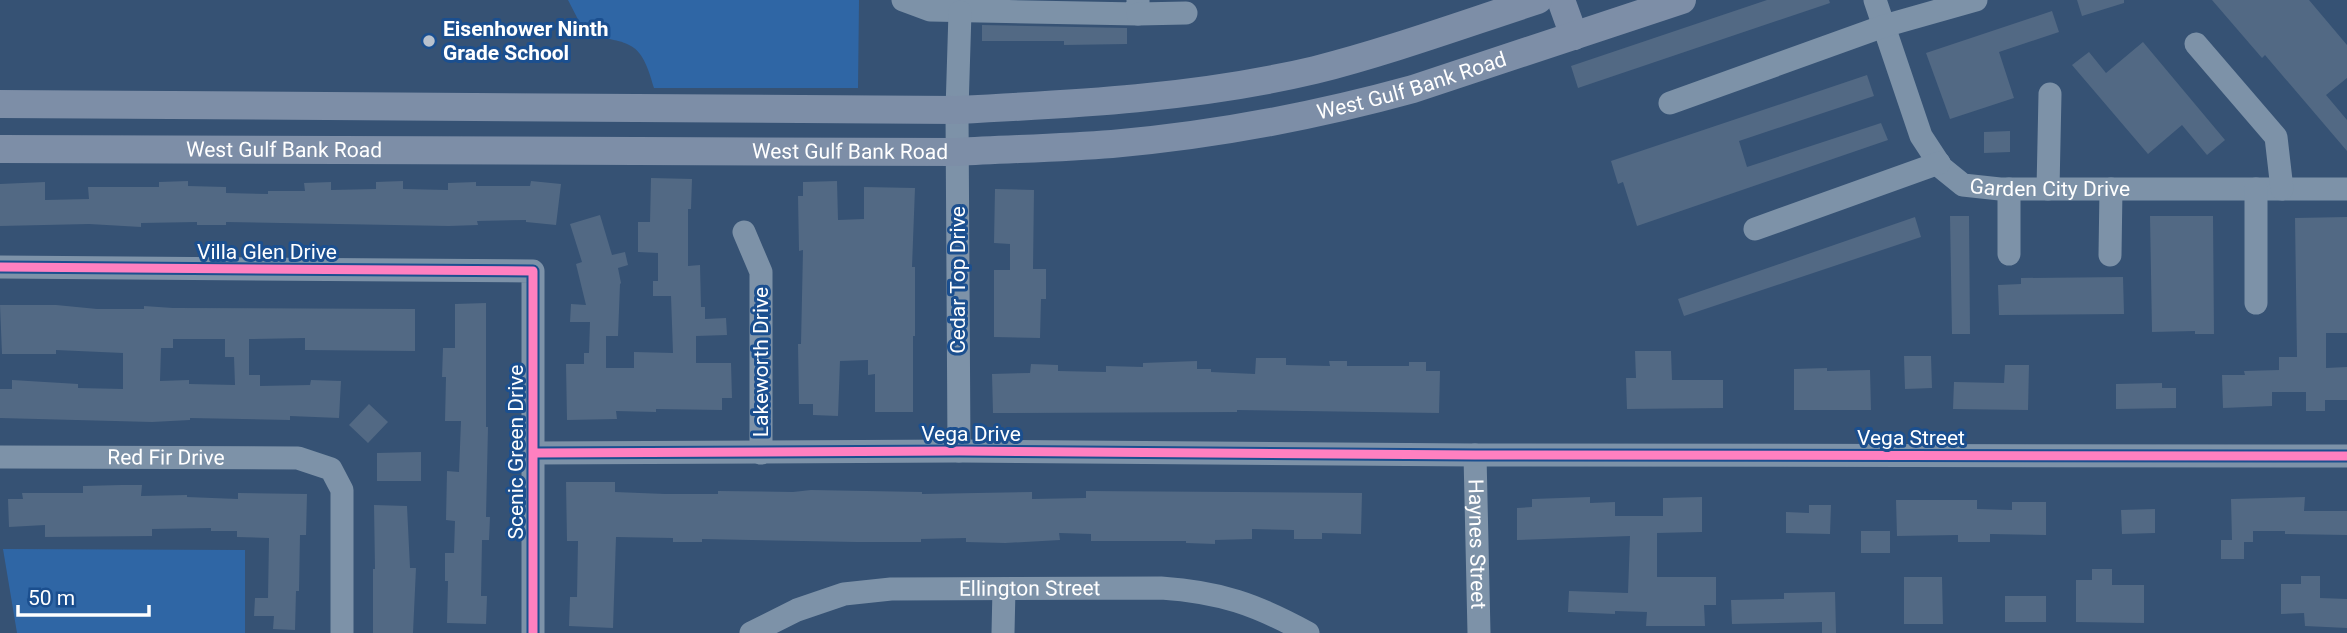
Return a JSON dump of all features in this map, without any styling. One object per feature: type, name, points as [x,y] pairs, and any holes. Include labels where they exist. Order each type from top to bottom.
[{"type":"main road","name":"West Gulf Bank Road","points":[[0,104],[957,110],[1113,102],[1266,80],[1374,54],[1538,0]]},
{"type":"main road","points":[[1561,0],[1574,36]]},
{"type":"main road","name":"West Gulf Bank Road","points":[[0,149],[957,152],[1112,144],[1192,135],[1333,110],[1413,89],[1682,0]]},
{"type":"main road","points":[[1266,80],[1273,121]]},
{"type":"main road","points":[[308,107],[308,149]]},
{"type":"main road","points":[[632,108],[633,152]]},
{"type":"street","points":[[903,0],[930,10],[960,12],[1138,7],[1186,13]]},
{"type":"street","name":"Garden City Drive","points":[[1875,0],[1921,136],[1939,163],[1963,186],[2009,189],[2347,189]]},
{"type":"street","points":[[1670,103],[1884,26],[1976,0]]},
{"type":"street","name":"Cedar Top Drive","points":[[959,451],[957,110],[960,12]]},
{"type":"street","points":[[2196,44],[2276,137],[2282,189]]},
{"type":"street","points":[[2048,189],[2050,94]]},
{"type":"street","points":[[1755,229],[1939,163]]},
{"type":"street","points":[[2009,189],[2009,254]]},
{"type":"street","points":[[2110,255],[2111,189]]},
{"type":"street","points":[[2256,189],[2256,303]]},
{"type":"street","name":"Lakeworth Drive","points":[[744,232],[761,272],[761,453]]},
{"type":"street","name":"Villa Glen Drive","points":[[0,267],[533,271]]},
{"type":"street","name":"Scenic Green Drive","points":[[533,271],[533,633]]},
{"type":"street","name":"Vega Drive","points":[[534,453],[959,451],[1475,455]]},
{"type":"street","name":"Vega Street","points":[[1475,455],[2347,456]]},
{"type":"street","name":"Haynes Street","points":[[1475,455],[1479,633]]},
{"type":"street","name":"Red Fir Drive","points":[[0,457],[298,458],[331,468],[342,490],[342,633]]},
{"type":"street","name":"Ellington Street","points":[[763,630],[797,610],[844,594],[891,589],[1161,588],[1202,591],[1243,601],[1308,633]]},
{"type":"street","points":[[1003,633],[1004,589]]},
{"type":"shaded area","points":[[568,0],[859,0],[858,88],[654,88],[639,52],[624,43],[586,35]]},
{"type":"shaded area","points":[[3,549],[245,550],[245,633],[17,633]]},
{"type":"building","points":[[1767,0],[1829,0],[1830,3],[1578,88],[1571,66]]},
{"type":"building","points":[[2077,0],[2124,0],[2124,3],[2082,16]]},
{"type":"building","points":[[2212,0],[2309,0],[2347,45],[2347,78],[2326,95],[2347,120],[2347,151],[2265,55],[2262,58]]},
{"type":"building","points":[[2052,11],[2059,32],[1999,52],[2014,98],[1950,119],[1926,53]]},
{"type":"building","points":[[982,25],[1127,28],[1127,44],[1064,45],[1064,41],[982,41]]},
{"type":"building","points":[[2143,42],[2225,140],[2207,155],[2182,125],[2148,154],[2072,65],[2089,52],[2106,73]]},
{"type":"building","points":[[1867,75],[1874,96],[1739,141],[1747,167],[1881,123],[1888,140],[1637,226],[1623,182],[1618,184],[1611,161]]},
{"type":"building","points":[[2010,131],[2010,152],[1984,153],[1984,132]]},
{"type":"building","points":[[651,178],[692,179],[691,209],[688,209],[688,266],[700,265],[701,307],[705,307],[705,319],[726,318],[727,335],[696,336],[696,363],[731,363],[732,398],[722,398],[722,410],[616,411],[617,419],[567,420],[566,364],[584,364],[584,353],[589,353],[590,322],[570,322],[571,304],[586,305],[576,264],[582,262],[570,224],[600,215],[612,255],[625,252],[628,265],[618,268],[621,283],[618,336],[606,336],[606,368],[634,368],[634,352],[673,353],[671,296],[653,296],[653,281],[658,281],[658,253],[638,252],[638,222],[650,222]]},
{"type":"building","points":[[188,181],[188,186],[226,187],[226,193],[268,194],[268,191],[305,191],[304,183],[331,182],[331,190],[376,189],[376,182],[403,181],[403,189],[448,190],[448,183],[476,182],[476,186],[530,186],[531,181],[561,184],[556,225],[526,220],[477,221],[478,225],[449,226],[226,222],[226,225],[197,225],[197,222],[141,223],[141,227],[89,224],[0,226],[0,184],[45,182],[45,200],[89,199],[88,187],[159,187],[159,182]]},
{"type":"building","points":[[837,181],[838,220],[864,219],[864,187],[915,188],[912,267],[915,267],[913,412],[875,412],[875,374],[868,375],[868,360],[840,361],[838,416],[813,415],[813,404],[799,404],[798,344],[801,344],[803,250],[799,251],[798,196],[803,196],[803,182]]},
{"type":"building","points":[[995,189],[1034,190],[1033,269],[1046,269],[1046,299],[1041,299],[1040,338],[994,337],[994,270],[1010,270],[1010,244],[994,243]]},
{"type":"building","points":[[1950,216],[1969,216],[1970,334],[1952,334]]},
{"type":"building","points":[[2150,216],[2213,216],[2214,334],[2195,334],[2195,331],[2152,332]]},
{"type":"building","points":[[1915,217],[1921,237],[1684,316],[1678,299]]},
{"type":"building","points":[[2347,217],[2347,333],[2326,333],[2326,368],[2347,367],[2347,400],[2325,400],[2325,411],[2306,411],[2306,392],[2272,392],[2272,406],[2223,408],[2222,375],[2279,370],[2279,357],[2297,357],[2295,218]]},
{"type":"building","points":[[2123,277],[2124,314],[1999,315],[1998,285],[2021,284],[2021,278]]},
{"type":"building","points":[[486,303],[486,517],[490,517],[489,540],[482,540],[481,596],[487,596],[486,624],[447,623],[448,581],[445,581],[445,553],[454,553],[455,521],[446,520],[447,471],[459,472],[461,421],[445,421],[446,377],[442,377],[443,348],[455,348],[455,304]]},
{"type":"building","points":[[0,305],[56,305],[97,309],[144,309],[144,306],[415,309],[415,351],[305,350],[305,338],[249,339],[249,375],[260,375],[260,386],[310,385],[311,380],[341,381],[339,418],[190,418],[152,422],[0,418],[0,389],[12,389],[12,380],[78,384],[78,388],[123,389],[123,353],[56,350],[56,354],[2,354]],"holes":[[[173,339],[225,339],[225,357],[234,357],[235,385],[189,384],[189,380],[160,381],[161,348],[173,348]]]},
{"type":"building","points":[[1635,351],[1671,351],[1672,380],[1723,380],[1723,408],[1627,409],[1626,378],[1636,378]]},
{"type":"building","points":[[1904,356],[1931,356],[1932,388],[1905,389]]},
{"type":"building","points":[[1256,358],[1286,358],[1286,365],[1330,366],[1329,361],[1347,361],[1347,366],[1409,366],[1409,362],[1426,362],[1426,371],[1440,371],[1439,413],[1237,410],[993,413],[992,374],[1030,373],[1031,364],[1058,365],[1058,371],[1106,372],[1106,366],[1143,367],[1143,363],[1197,361],[1197,369],[1255,374]]},
{"type":"building","points":[[2005,365],[2029,365],[2028,410],[1953,409],[1954,382],[2004,383]]},
{"type":"building","points":[[1827,368],[1827,371],[1870,370],[1871,410],[1794,410],[1794,369]]},
{"type":"building","points":[[2162,383],[2162,388],[2176,388],[2176,408],[2116,409],[2116,384]]},
{"type":"building","points":[[369,404],[388,422],[368,443],[349,425]]},
{"type":"building","points":[[421,452],[421,481],[377,481],[377,453]]},
{"type":"building","points":[[566,482],[615,482],[615,492],[665,494],[811,490],[922,494],[1032,492],[1032,499],[1086,498],[1086,491],[1362,493],[1361,534],[1322,533],[1322,539],[1294,539],[1294,530],[1252,529],[1252,539],[1215,540],[1215,544],[1186,541],[1091,541],[1091,534],[1059,533],[1060,540],[1005,543],[966,542],[966,538],[921,539],[921,542],[702,539],[702,542],[673,542],[673,538],[616,537],[613,628],[569,626],[570,597],[577,597],[578,541],[567,541]]},
{"type":"building","points":[[142,485],[141,496],[187,495],[238,499],[238,493],[307,494],[306,535],[300,535],[295,630],[273,629],[274,616],[254,616],[255,598],[268,598],[269,538],[237,537],[237,531],[211,531],[211,528],[152,529],[152,536],[45,537],[45,525],[9,527],[8,499],[23,499],[22,493],[83,493],[83,486]]},
{"type":"building","points":[[1590,497],[1590,503],[1615,502],[1615,516],[1663,516],[1663,498],[1702,497],[1702,532],[1657,533],[1657,577],[1716,577],[1716,605],[1704,605],[1705,626],[1646,626],[1647,612],[1568,612],[1569,591],[1628,593],[1630,536],[1517,540],[1517,508],[1532,507],[1532,499]]},
{"type":"building","points":[[2305,497],[2304,511],[2347,511],[2347,535],[2253,531],[2253,542],[2244,542],[2244,559],[2221,559],[2221,540],[2232,540],[2231,499]]},
{"type":"building","points":[[1896,500],[1977,500],[1977,509],[2012,510],[2012,502],[2046,502],[2046,535],[1990,534],[1990,542],[1958,542],[1958,535],[1897,536]]},
{"type":"building","points":[[374,505],[407,506],[410,568],[416,568],[413,633],[373,633]]},
{"type":"building","points":[[1809,505],[1831,505],[1830,534],[1786,533],[1786,512],[1809,513]]},
{"type":"building","points":[[2155,509],[2155,533],[2122,534],[2121,510]]},
{"type":"building","points":[[1861,531],[1890,531],[1890,553],[1861,553]]},
{"type":"building","points":[[2092,569],[2112,569],[2112,585],[2144,585],[2144,623],[2076,622],[2076,580],[2092,580]]},
{"type":"building","points":[[2301,576],[2320,576],[2320,598],[2347,599],[2347,628],[2305,626],[2304,613],[2281,614],[2281,584],[2301,584]]},
{"type":"building","points":[[1904,577],[1942,577],[1943,624],[1904,624]]},
{"type":"building","points":[[1835,592],[1836,633],[1822,633],[1822,622],[1732,624],[1731,600],[1784,599],[1784,593]]},
{"type":"building","points":[[2005,596],[2046,596],[2046,622],[2005,622]]},
{"type":"cycle path","points":[[0,267],[533,271],[533,633]]},
{"type":"cycle path","points":[[534,453],[959,451],[1475,455],[2347,456]]},
{"type":"place","name":"Eisenhower Ninth Grade School","points":[[429,41]]}]
